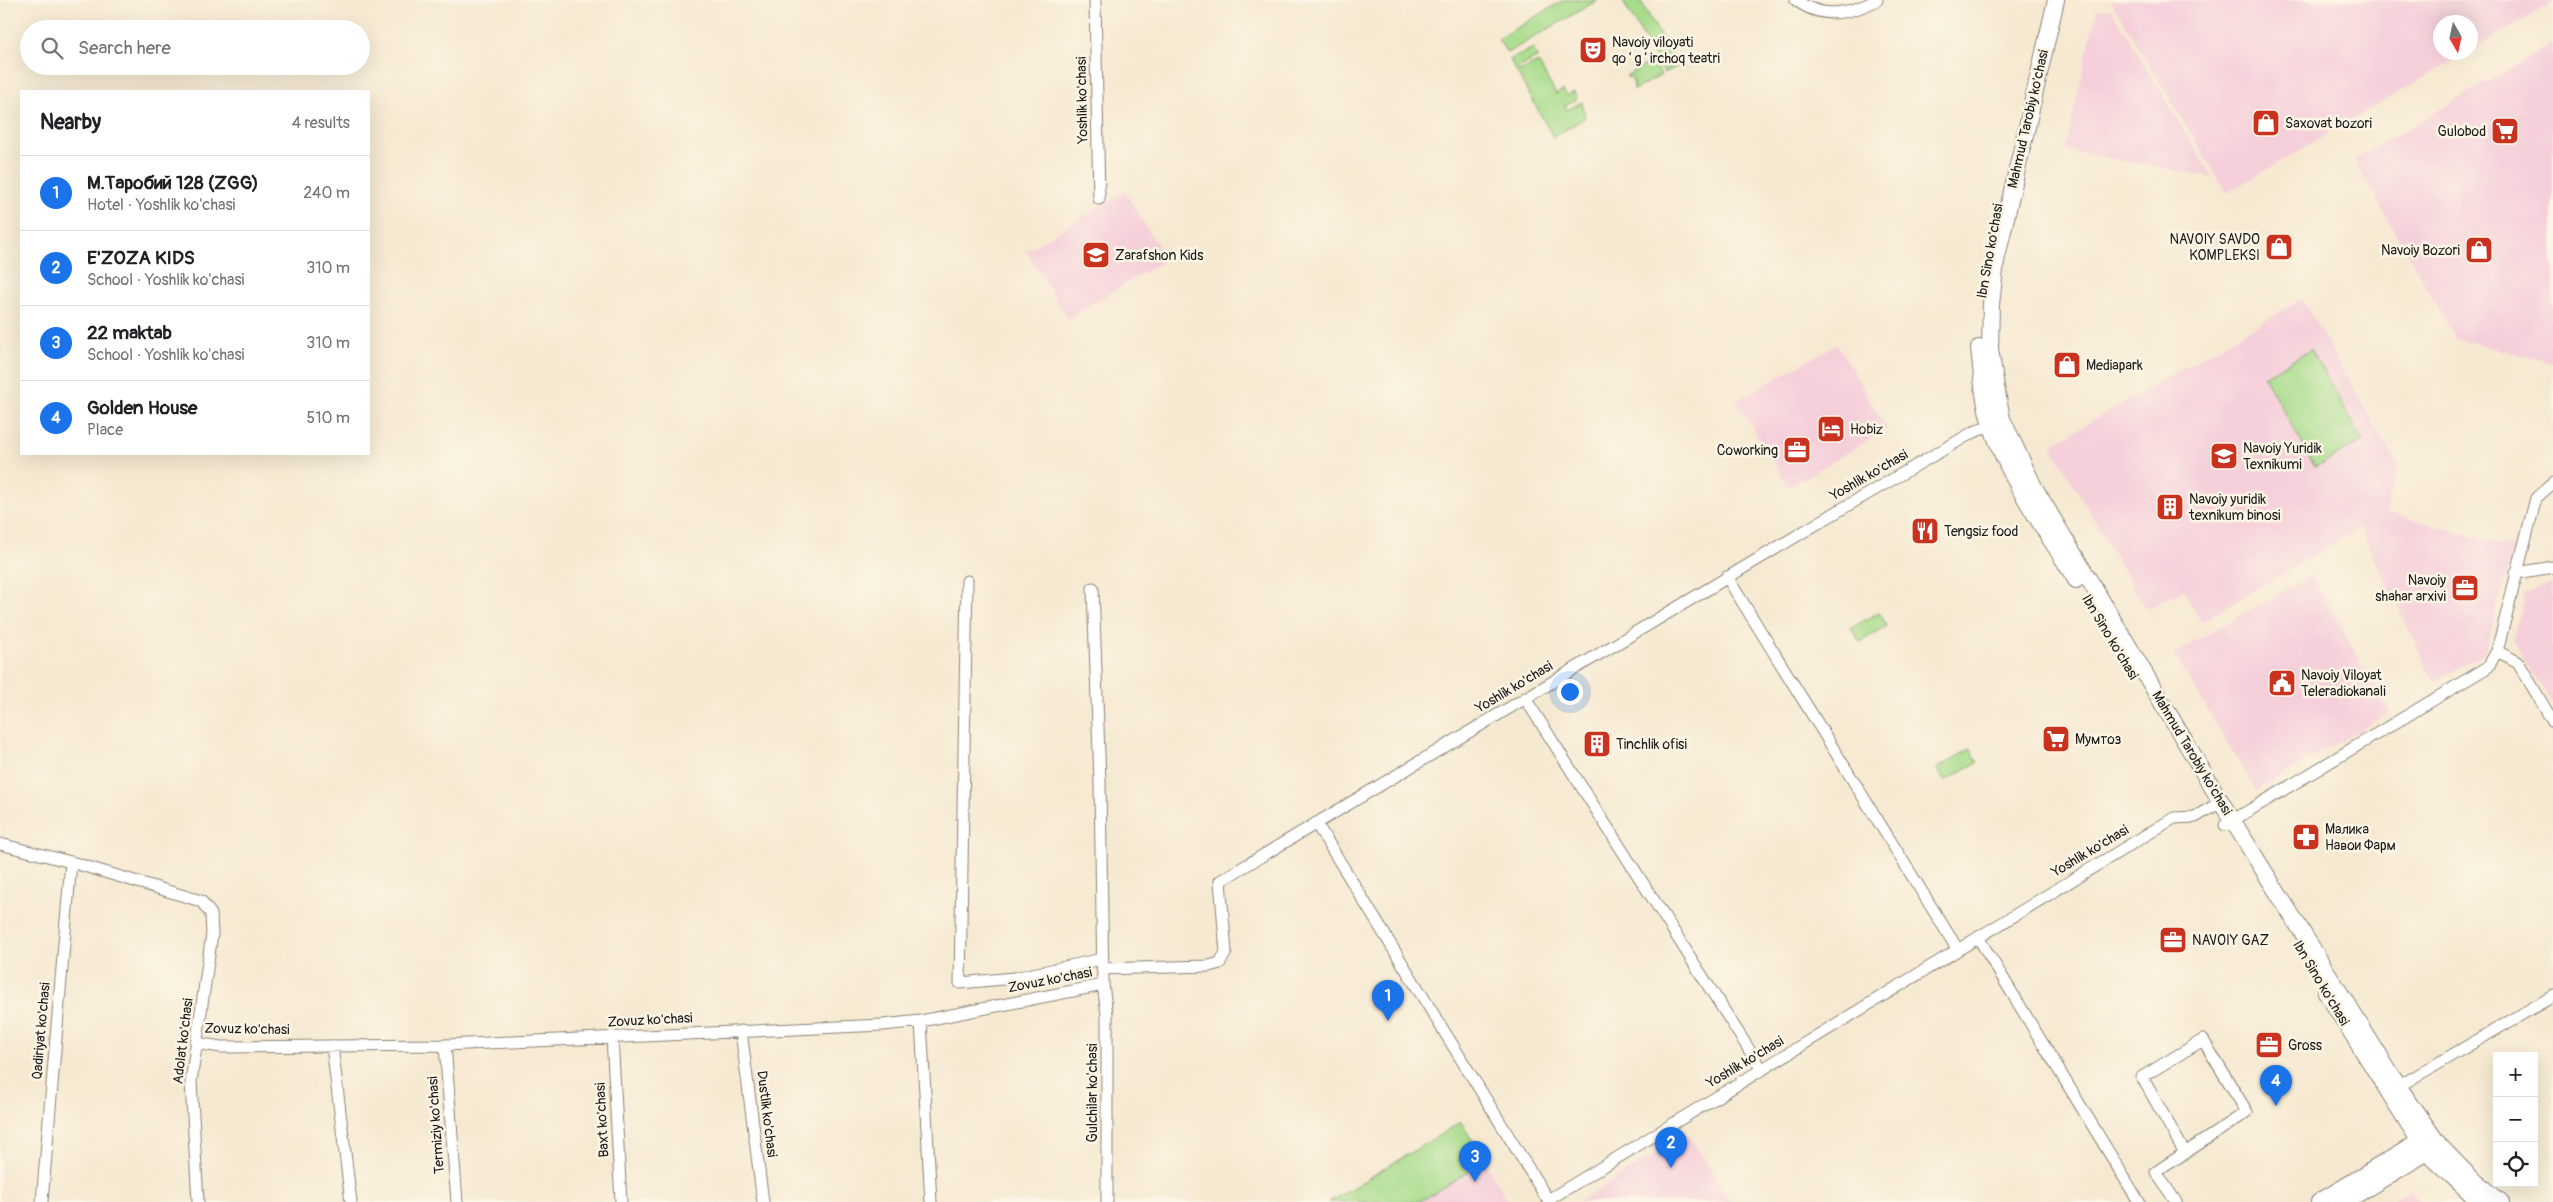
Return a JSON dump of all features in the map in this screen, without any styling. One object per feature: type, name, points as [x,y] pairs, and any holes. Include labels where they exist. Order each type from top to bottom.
[{"type":"main road","name":"Ibn Sino ko'chasi","points":[[1997,422],[1982,376],[1979,342],[1981,293],[1994,221],[2045,0]]},
{"type":"main road","name":"Mahmud Tarobiy ko'chasi","points":[[2056,0],[1996,261],[1991,304],[1990,349],[1997,422],[2217,804],[2393,1089],[2429,1143],[2501,1202]]},
{"type":"main road","points":[[2319,1202],[2429,1143]]},
{"type":"main road","points":[[2344,1202],[2429,1143]]},
{"type":"main road","points":[[2429,1143],[2480,1202]]},
{"type":"street","name":"Yoshlik ko'chasi","points":[[1095,0],[1099,199]]},
{"type":"street","points":[[1796,0],[1804,6],[1825,14],[1848,12],[1877,0]]},
{"type":"street","name":"Yoshlik ko'chasi","points":[[1102,964],[1209,966],[1220,963],[1226,952],[1220,881],[1727,577],[1970,434],[1997,422]]},
{"type":"street","points":[[2229,823],[2488,667],[2498,651],[2536,498],[2553,484]]},
{"type":"street","points":[[2516,573],[2553,567]]},
{"type":"street","points":[[1727,577],[1958,950]]},
{"type":"street","points":[[967,581],[960,983],[1014,978],[1102,964]]},
{"type":"street","name":"Gulchilar ko'chasi","points":[[1094,588],[1100,782],[1102,964],[1107,1014],[1107,1202]]},
{"type":"street","points":[[2498,651],[2518,662],[2553,722]]},
{"type":"street","points":[[1525,698],[1762,1070]]},
{"type":"street","name":"Yoshlik ko'chasi","points":[[1316,823],[1549,1201],[2174,818],[2195,817],[2217,804]]},
{"type":"street","points":[[0,844],[71,862]]},
{"type":"street","name":"Adolat ko'chasi","points":[[71,862],[200,901],[211,914],[212,934],[191,1082],[198,1202]]},
{"type":"street","name":"Qadiriyat ko'chasi","points":[[42,1202],[71,862]]},
{"type":"street","points":[[1978,937],[2139,1202]]},
{"type":"street","name":"Zovuz ko'chasi","points":[[196,1043],[221,1047],[445,1045],[883,1025],[921,1021],[1103,985]]},
{"type":"street","points":[[2393,1089],[2553,996]]},
{"type":"street","points":[[921,1021],[931,1202]]},
{"type":"street","name":"Dustlik ko'chasi","points":[[741,1030],[763,1202]]},
{"type":"street","name":"Baxt ko'chasi","points":[[612,1036],[621,1202]]},
{"type":"street","points":[[2176,1202],[2156,1172],[2185,1153],[2247,1112],[2203,1040],[2142,1077],[2185,1153]]},
{"type":"street","name":"Termiziy ko'chasi","points":[[445,1045],[457,1202]]},
{"type":"street","points":[[332,1046],[351,1202]]},
{"type":"shaded area","name":"Saxovat bozori","points":[[2110,0],[2553,0],[2553,2],[2478,46],[2478,15],[2433,15],[2433,60],[2454,60],[2227,193]]},
{"type":"shaded area","points":[[2097,9],[2112,10],[2212,177],[2065,150]]},
{"type":"shaded area","name":"Navoiy Bozori","points":[[2553,43],[2553,363],[2456,339],[2354,160]]},
{"type":"shaded area","name":"Zarafshon Kids","points":[[1125,192],[1166,259],[1068,319],[1026,251]]},
{"type":"shaded area","name":"Navoiy Yuridik Texnikumi","points":[[2302,299],[2398,466],[2386,512],[2513,548],[2485,653],[2434,682],[2360,528],[2201,622],[2183,590],[2146,610],[2051,445]]},
{"type":"shaded area","points":[[1837,344],[1887,429],[1789,487],[1736,401]]},
{"type":"shaded area","name":"Navoiy Viloyat Teleradiokanali","points":[[2311,575],[2390,712],[2256,791],[2174,654]]},
{"type":"shaded area","points":[[2553,582],[2552,704],[2513,640],[2525,595]]},
{"type":"shaded area","points":[[1688,1134],[1731,1202],[1578,1202]]},
{"type":"shaded area","points":[[1485,1162],[1509,1202],[1419,1202]]},
{"type":"shaded area","points":[[2411,1190],[2419,1202],[2390,1202]]},
{"type":"green space","points":[[1564,0],[1598,0],[1507,53],[1498,39]]},
{"type":"green space","points":[[1622,0],[1640,0],[1678,66],[1664,73]]},
{"type":"green space","points":[[1533,48],[1538,57],[1518,68],[1520,71],[1538,62],[1556,94],[1563,90],[1567,96],[1574,92],[1577,99],[1565,106],[1567,110],[1582,102],[1585,118],[1553,137],[1510,60]]},
{"type":"green space","points":[[1653,61],[1661,75],[1634,90],[1633,80],[1626,76]]},
{"type":"green space","points":[[2311,350],[2363,441],[2315,467],[2264,376]]},
{"type":"green space","points":[[1879,612],[1887,626],[1860,642],[1851,628]]},
{"type":"green space","points":[[1970,749],[1978,762],[1944,781],[1937,768]]},
{"type":"green space","points":[[1461,1122],[1485,1162],[1419,1202],[1329,1202]]},
{"type":"place","name":"Navoiy viloyati qoʻgʻirchoq teatri","points":[[1593,50]]},
{"type":"place","name":"Saxovat bozori","points":[[2266,123]]},
{"type":"place","name":"Gulobod","points":[[2505,131]]},
{"type":"place","name":"NAVOIY SAVDO KOMPLEKSI","points":[[2279,247]]},
{"type":"place","name":"Navoiy Bozori","points":[[2479,250]]},
{"type":"place","name":"Zarafshon Kids","points":[[1096,255]]},
{"type":"place","name":"Mediapark","points":[[2067,365]]},
{"type":"place","name":"Hobiz","points":[[1831,429]]},
{"type":"place","name":"Coworking","points":[[1797,450]]},
{"type":"place","name":"Navoiy Yuridik Texnikumi","points":[[2224,456]]},
{"type":"place","name":"Navoiy yuridik texnikum binosi","points":[[2170,507]]},
{"type":"place","name":"Tengsiz food","points":[[1925,531]]},
{"type":"place","name":"Navoiy shahar arxivi","points":[[2465,588]]},
{"type":"place","name":"Navoiy Viloyat Teleradiokanali","points":[[2282,683]]},
{"type":"place","name":"Мумтоз","points":[[2056,739]]},
{"type":"place","name":"Tinchlik ofisi","points":[[1597,744]]},
{"type":"place","name":"Малика Навои Фарм","points":[[2306,837]]},
{"type":"place","name":"NAVOIY GAZ","points":[[2173,940]]},
{"type":"place","name":"М.Таробий 128 (ZGG)","points":[[1388,1021]]},
{"type":"place","name":"Gross","points":[[2269,1045]]},
{"type":"place","name":"Golden House","points":[[2276,1106]]},
{"type":"place","name":"E'ZOZA KIDS","points":[[1671,1168]]},
{"type":"place","name":"22 maktab","points":[[1475,1182]]}]
